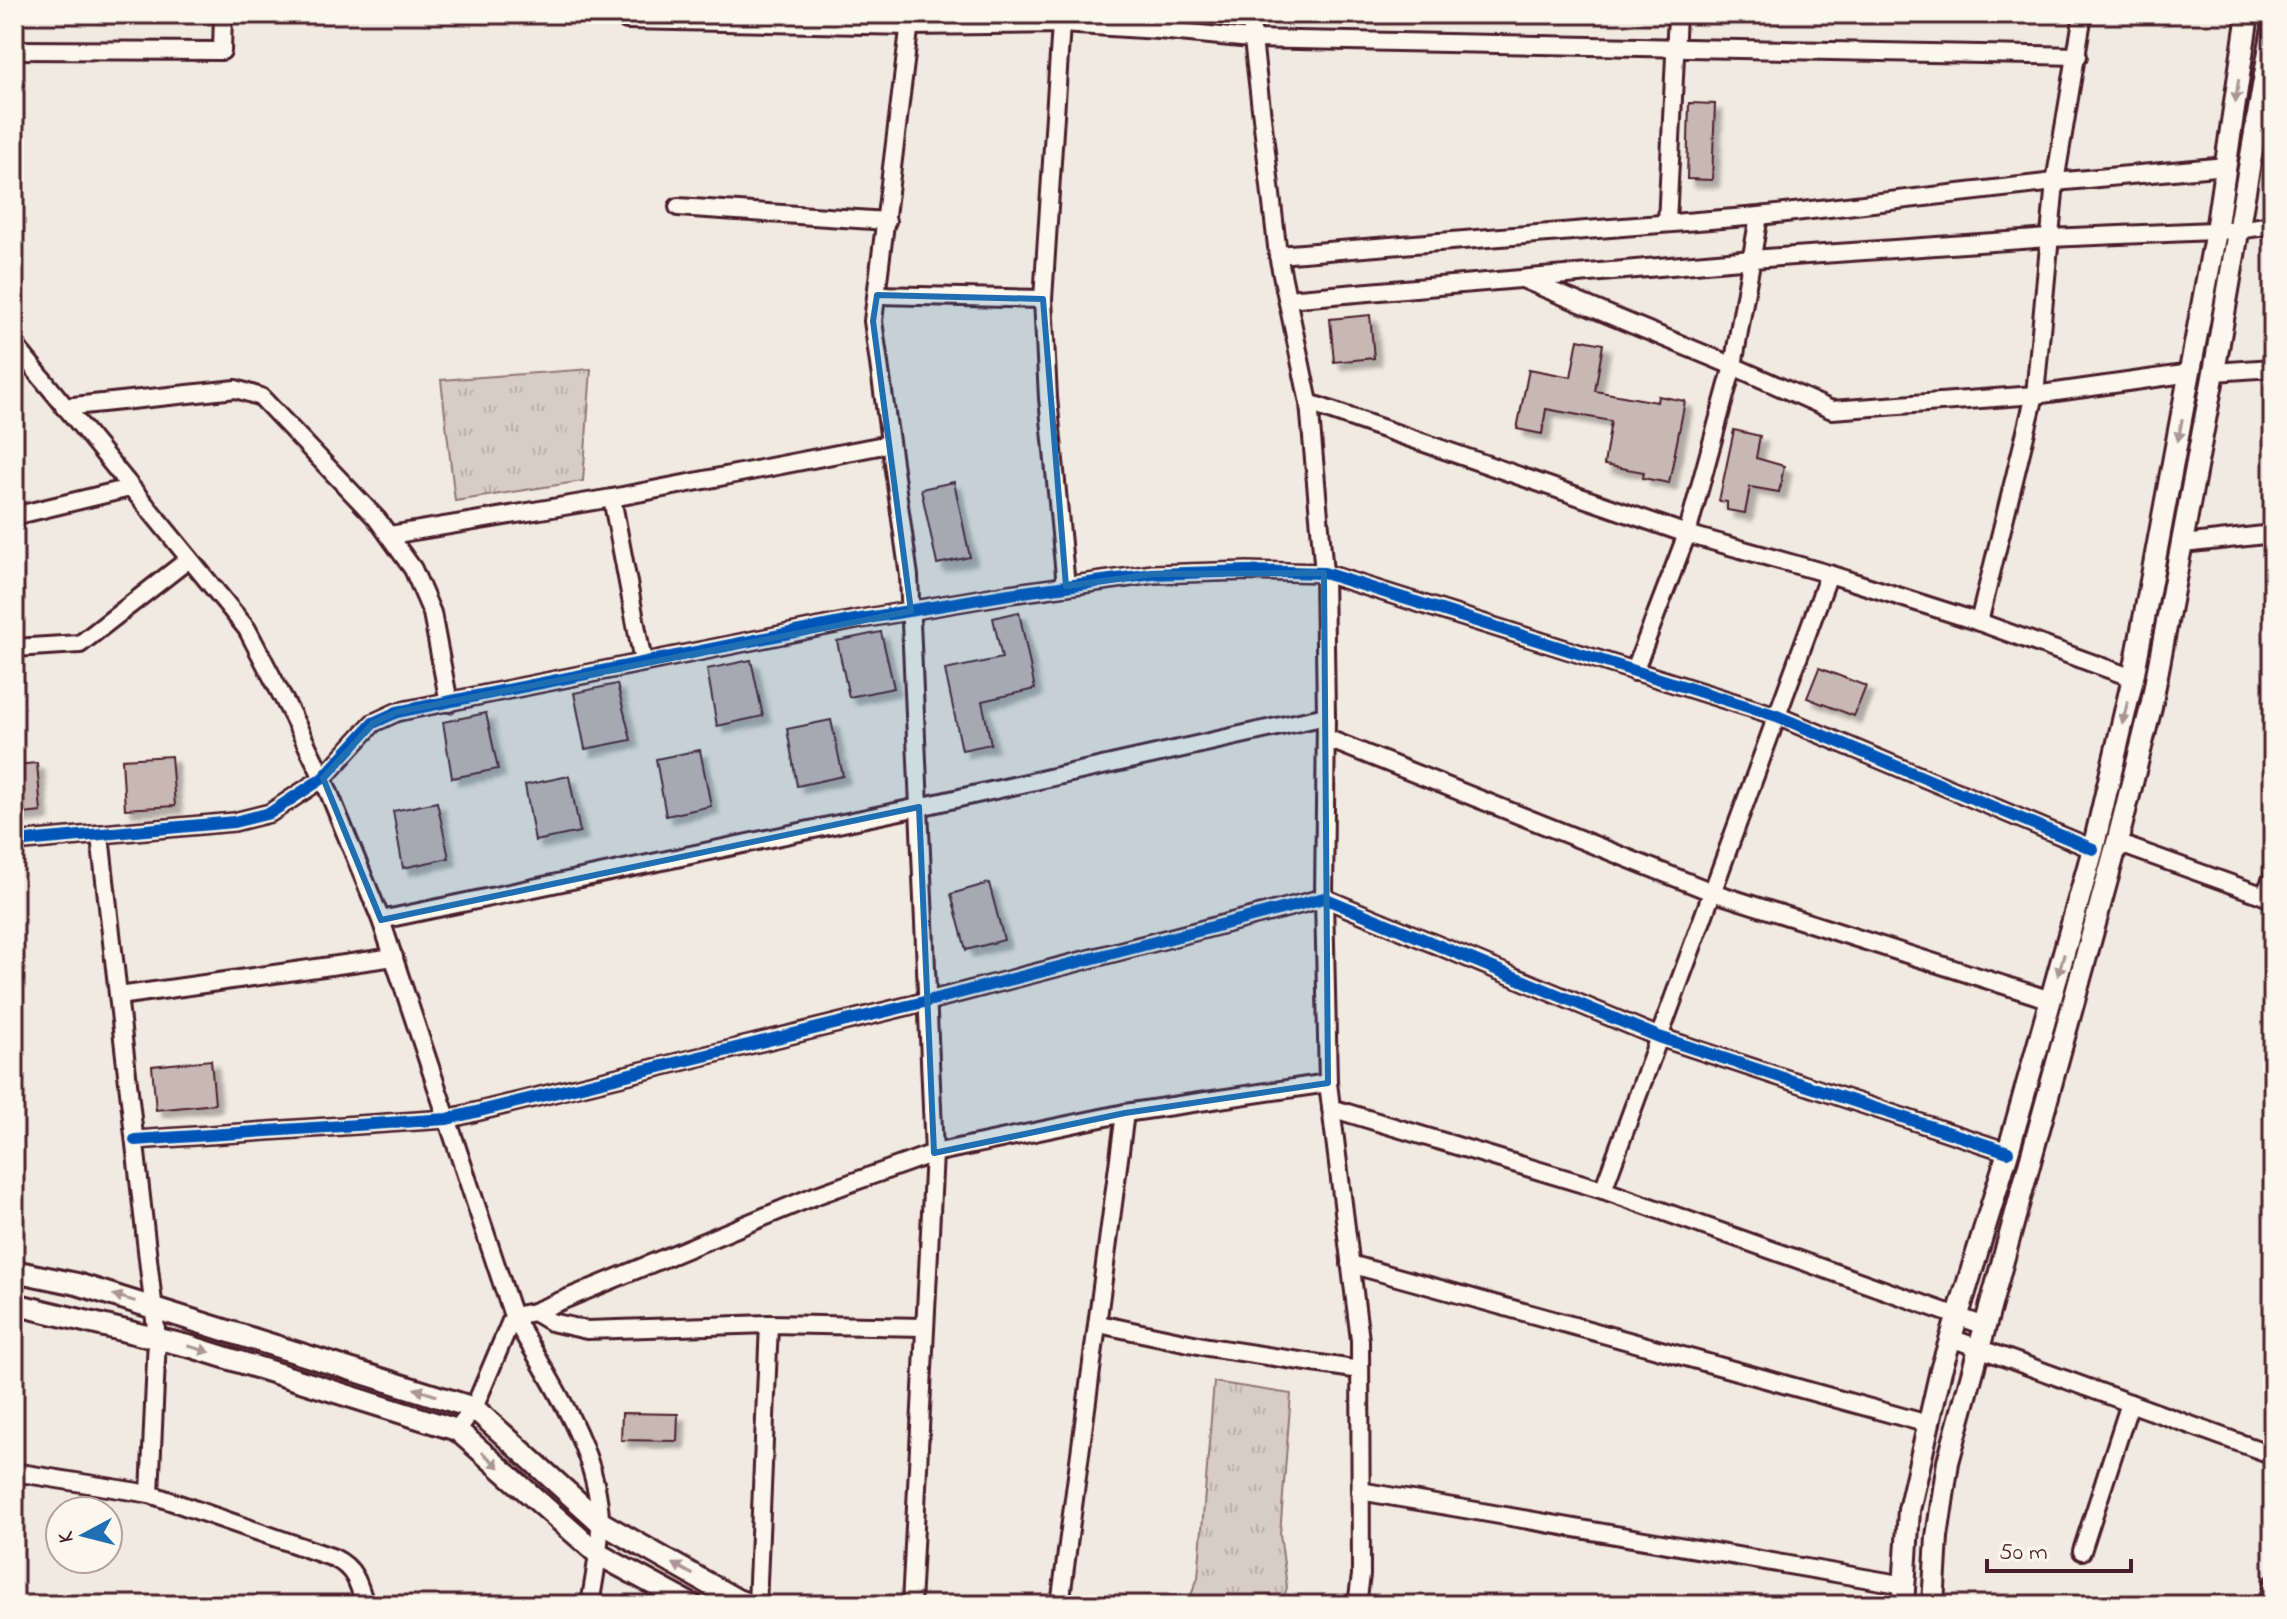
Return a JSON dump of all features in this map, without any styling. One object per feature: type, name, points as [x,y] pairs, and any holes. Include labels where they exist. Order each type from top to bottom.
[{"type":"street","points":[[14,50],[222,51],[223,14]]},
{"type":"street","points":[[627,14],[627,20],[911,20],[1061,24],[1251,39],[2078,56]]},
{"type":"street","points":[[1250,14],[1278,255],[1309,403],[1324,573],[1324,898],[1328,1083],[1360,1340],[1361,1575],[1357,1605]]},
{"type":"street","points":[[1667,223],[1677,14]]},
{"type":"street","points":[[1979,622],[2035,395],[2055,182],[2083,14]]},
{"type":"street","points":[[1360,1491],[1904,1595],[1909,1510],[1928,1424],[2093,849],[2133,678],[2216,231],[2248,14]]},
{"type":"street","points":[[911,20],[873,321],[909,576],[934,1153],[911,1605]]},
{"type":"street","points":[[1061,24],[1043,299],[1048,398],[1066,586]]},
{"type":"street","points":[[1933,1605],[1937,1537],[1948,1462],[2117,843],[2151,707],[2214,372],[2273,28]]},
{"type":"street","points":[[1278,255],[1759,216],[2226,166]]},
{"type":"street","points":[[678,207],[887,221]]},
{"type":"street","points":[[1634,672],[1687,534],[1733,366],[1759,216]]},
{"type":"street","points":[[1287,299],[1752,259],[2049,238],[2237,230],[2273,225]]},
{"type":"street","points":[[1523,279],[1832,410],[2035,395],[2191,373]]},
{"type":"street","points":[[877,295],[1043,299]]},
{"type":"street","points":[[14,344],[247,629],[323,778],[381,920],[513,1316],[570,1415],[595,1482],[600,1522],[590,1605]]},
{"type":"street","points":[[2214,372],[2273,368]]},
{"type":"street","points":[[64,407],[228,389],[253,393],[268,403],[390,535],[413,569],[432,613],[449,703]]},
{"type":"street","points":[[1309,403],[1687,534],[1829,574],[1979,622],[2133,678]]},
{"type":"street","points":[[390,535],[612,498],[889,444]]},
{"type":"street","points":[[14,516],[130,488]]},
{"type":"street","points":[[612,498],[643,662]]},
{"type":"street","points":[[2183,544],[2273,534]]},
{"type":"street","points":[[14,648],[80,644],[189,559]]},
{"type":"street","points":[[14,842],[234,822],[270,813],[323,778],[373,723],[397,712],[911,611],[1153,574],[1247,571],[1324,573],[1777,716],[2093,849]]},
{"type":"street","points":[[1603,1190],[1829,574]]},
{"type":"street","points":[[381,920],[919,807],[1326,716]]},
{"type":"street","points":[[1326,738],[1712,892],[2051,1000]]},
{"type":"street","points":[[100,836],[155,1308],[157,1338],[150,1494]]},
{"type":"street","points":[[2117,843],[2269,898],[2273,876]]},
{"type":"street","points":[[135,1140],[447,1119],[928,1001],[1324,898],[1659,1037],[2008,1152]]},
{"type":"street","points":[[119,996],[394,957]]},
{"type":"street","points":[[513,1316],[534,1312],[817,1195],[934,1153],[1125,1113],[1328,1083]]},
{"type":"street","points":[[1331,1108],[1603,1190],[1985,1326]]},
{"type":"street","points":[[1060,1605],[1125,1113]]},
{"type":"street","points":[[1350,1264],[1928,1424]]},
{"type":"street","points":[[14,1271],[77,1284],[474,1408],[600,1522],[737,1600],[754,1605],[769,1324]]},
{"type":"street","points":[[14,1304],[192,1347],[457,1430],[598,1554],[692,1605]]},
{"type":"street","points":[[534,1312],[551,1322],[587,1330],[769,1324],[924,1327]]},
{"type":"street","points":[[457,1430],[474,1408],[513,1316]]},
{"type":"street","points":[[1099,1324],[1208,1347],[1360,1370]]},
{"type":"street","points":[[1951,1338],[2273,1455]]},
{"type":"street","points":[[2082,1551],[2130,1403]]},
{"type":"street","points":[[14,1472],[150,1494],[341,1561],[358,1579],[365,1605]]},
{"type":"street","points":[[2267,1605],[2273,1584]]},
{"type":"highlighted area","points":[[877,295],[1043,299],[1066,586],[1153,574],[1324,573],[1328,1083],[1125,1113],[934,1153],[919,807],[381,920],[323,778],[373,723],[397,712],[911,611],[873,321]]},
{"type":"green space","points":[[591,369],[583,481],[455,501],[441,380]]},
{"type":"green space","points":[[1214,1382],[1291,1394],[1280,1534],[1287,1587],[1282,1605],[1187,1605],[1198,1578]]},
{"type":"building","points":[[1689,103],[1715,104],[1712,180],[1687,179]]},
{"type":"building","points":[[1370,315],[1374,358],[1334,362],[1330,319]]},
{"type":"building","points":[[1578,339],[1603,344],[1595,391],[1657,402],[1658,396],[1685,401],[1669,483],[1643,478],[1644,472],[1604,465],[1611,421],[1546,409],[1542,434],[1517,429],[1529,369],[1571,377]]},
{"type":"building","points":[[1734,430],[1760,436],[1756,458],[1784,466],[1779,492],[1750,487],[1745,513],[1727,510],[1727,502],[1719,501]]},
{"type":"building","points":[[954,482],[970,557],[937,564],[921,489]]},
{"type":"building","points":[[1019,612],[1035,689],[982,701],[991,744],[962,750],[945,670],[1002,658],[993,618]]},
{"type":"building","points":[[881,632],[894,688],[849,697],[837,641]]},
{"type":"building","points":[[751,660],[763,716],[717,726],[707,669]]},
{"type":"building","points":[[1819,668],[1866,686],[1854,716],[1807,698]]},
{"type":"building","points":[[617,684],[631,740],[585,749],[574,693]]},
{"type":"building","points":[[486,713],[498,769],[452,778],[443,722]]},
{"type":"building","points":[[831,720],[843,776],[797,786],[787,729]]},
{"type":"building","points":[[700,750],[711,806],[666,816],[656,759]]},
{"type":"building","points":[[171,756],[175,806],[125,809],[122,759]]},
{"type":"building","points":[[37,763],[41,812],[14,815],[14,765]]},
{"type":"building","points":[[569,776],[580,832],[535,841],[525,785]]},
{"type":"building","points":[[437,802],[449,858],[403,868],[393,811]]},
{"type":"building","points":[[989,883],[1004,940],[966,950],[951,894]]},
{"type":"building","points":[[211,1060],[215,1104],[156,1110],[152,1066]]},
{"type":"building","points":[[622,1413],[678,1414],[677,1441],[621,1440]]},
{"type":"cycle path","points":[[14,842],[234,822],[270,813],[323,778],[373,723],[397,712],[855,620],[1009,594],[1153,574],[1247,571],[1324,573],[1777,716],[2093,849]]},
{"type":"cycle path","points":[[135,1140],[447,1119],[928,1001],[1324,898],[1659,1037],[2008,1152]]}]
